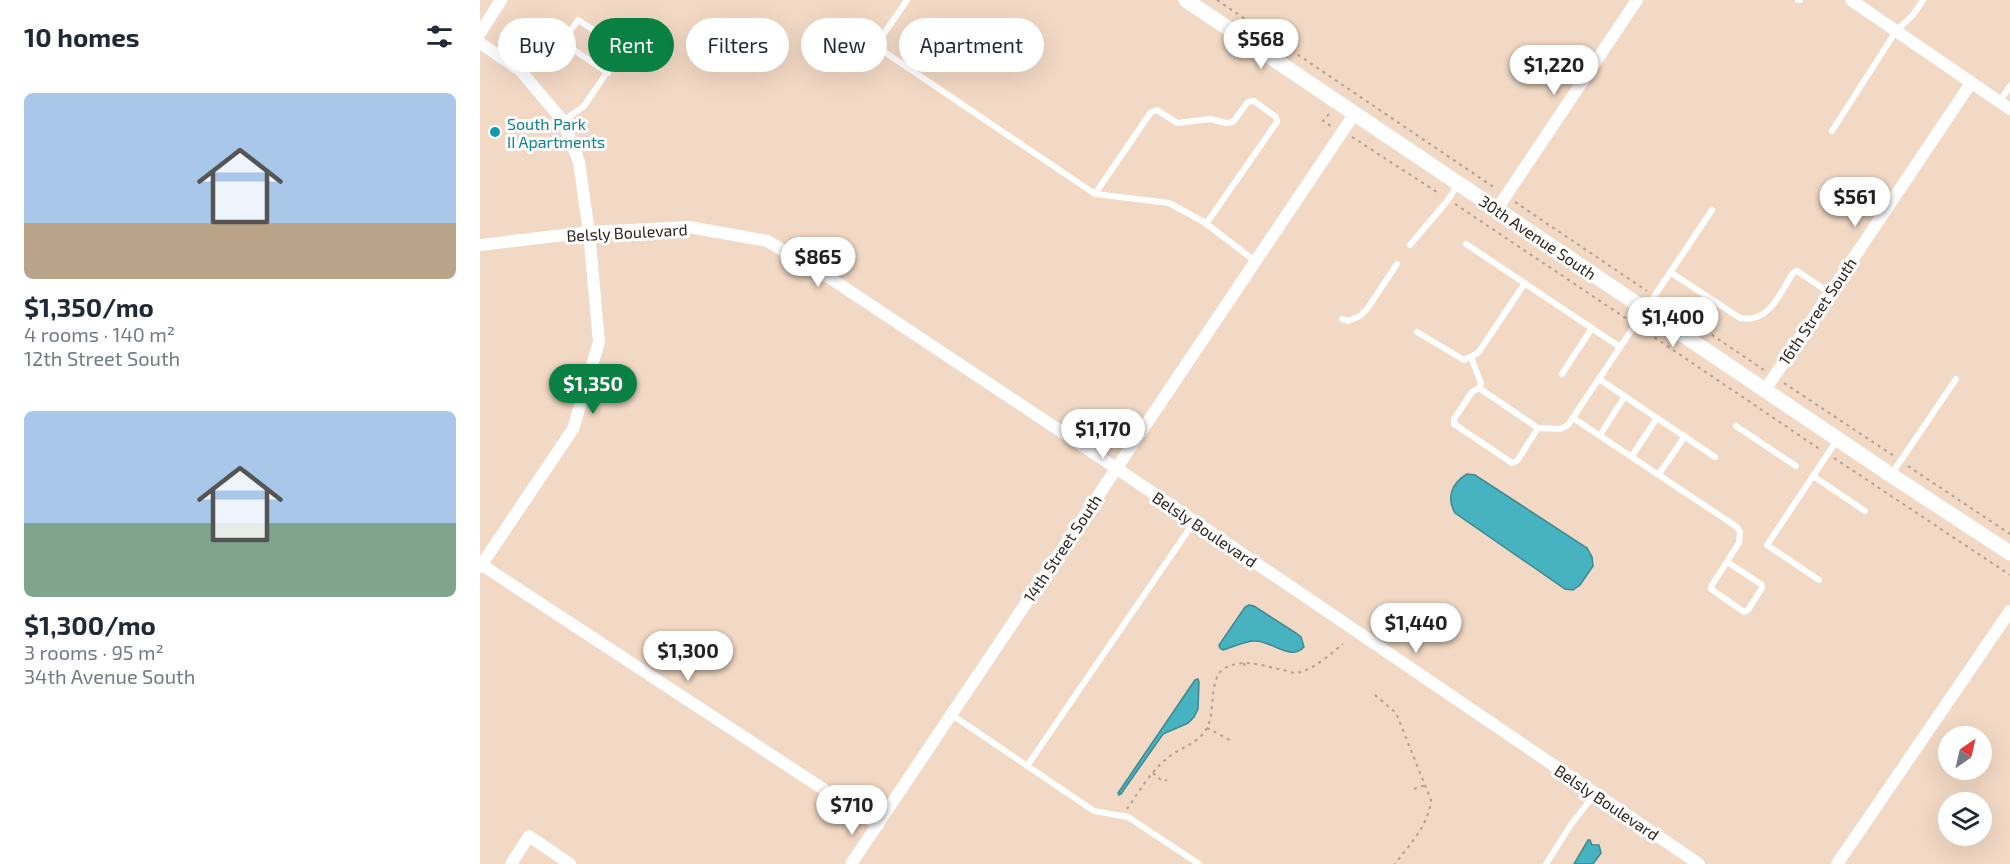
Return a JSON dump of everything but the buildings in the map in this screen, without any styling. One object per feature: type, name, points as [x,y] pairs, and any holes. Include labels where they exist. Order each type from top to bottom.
[{"type":"street","points":[[480,33],[501,0]]},
{"type":"street","name":"30th Avenue South","points":[[1186,0],[1459,183],[1502,202],[1646,309],[1891,476],[2010,553]]},
{"type":"street","points":[[1502,202],[1637,0]]},
{"type":"street","points":[[1851,0],[2005,105]]},
{"type":"street","points":[[480,43],[520,70],[563,121],[579,162],[589,232],[599,342],[573,429],[481,566],[878,825]]},
{"type":"street","name":"16th Street South","points":[[1764,390],[1971,83]]},
{"type":"street","name":"14th Street South","points":[[850,864],[1355,113]]},
{"type":"street","name":"Belsly Boulevard","points":[[480,245],[589,232],[689,227],[767,241],[830,278],[1116,468],[1699,864]]},
{"type":"street","points":[[1837,864],[2010,611]]},
{"type":"street","points":[[511,864],[529,836],[570,864]]},
{"type":"lane","points":[[907,0],[881,38],[880,47],[883,51],[1095,194],[1169,203],[1206,224],[1255,261]]},
{"type":"lane","points":[[1832,131],[1896,31],[1913,15],[1923,0]]},
{"type":"lane","points":[[563,121],[584,106],[608,73],[623,49],[578,20],[562,42],[608,73]]},
{"type":"lane","points":[[2005,105],[2010,86]]},
{"type":"lane","points":[[1095,194],[1151,112],[1156,110],[1177,123],[1210,119],[1226,123],[1233,122],[1248,102],[1254,101],[1276,117],[1277,122],[1206,224]]},
{"type":"lane","points":[[1410,245],[1448,200],[1459,183]]},
{"type":"lane","points":[[1479,388],[1538,428],[1561,429],[1568,425],[1712,210]]},
{"type":"lane","points":[[1466,244],[1620,347]]},
{"type":"lane","points":[[1342,319],[1348,321],[1360,316],[1397,264]]},
{"type":"lane","points":[[1670,272],[1740,318],[1750,320],[1760,318],[1767,312],[1793,273],[1797,271],[1830,293]]},
{"type":"lane","points":[[1417,332],[1464,360],[1471,357],[1478,353],[1525,283]]},
{"type":"lane","points":[[1562,374],[1592,328]]},
{"type":"lane","points":[[1471,357],[1481,383],[1479,388],[1472,392],[1454,419],[1454,424],[1512,463],[1516,461],[1538,428]]},
{"type":"lane","points":[[1599,379],[1715,457]]},
{"type":"lane","points":[[1891,476],[1956,379]]},
{"type":"lane","points":[[1600,435],[1625,396]]},
{"type":"lane","points":[[1573,418],[1737,527],[1740,532],[1739,543],[1712,585],[1711,589],[1744,612],[1748,610],[1762,588],[1761,584],[1727,562]]},
{"type":"lane","points":[[1632,456],[1657,418]]},
{"type":"lane","points":[[1736,426],[1796,466]]},
{"type":"lane","points":[[1659,474],[1685,436]]},
{"type":"lane","points":[[1819,579],[1767,545],[1837,439]]},
{"type":"lane","points":[[1813,476],[1865,511]]},
{"type":"lane","points":[[1027,766],[1194,521]]},
{"type":"lane","points":[[951,715],[1094,811],[1128,817],[1199,864]]},
{"type":"lane","points":[[1546,864],[1572,823],[1596,794]]},
{"type":"path","points":[[1217,0],[1347,87],[1502,202],[1654,296],[2010,534]]},
{"type":"path","points":[[1359,141],[2010,575]]},
{"type":"path","points":[[1122,816],[1163,761],[1192,744],[1208,728],[1213,713],[1214,688],[1219,672],[1225,667],[1258,663],[1295,673],[1324,659],[1344,644]]},
{"type":"path","points":[[1244,663],[1245,670]]},
{"type":"path","points":[[1376,695],[1396,712],[1431,800],[1430,813],[1395,864]]},
{"type":"path","points":[[1208,728],[1230,740]]},
{"type":"path","points":[[1154,774],[1162,781],[1167,780]]},
{"type":"path","points":[[1414,789],[1426,785]]},
{"type":"water","points":[[1467,474],[1475,475],[1587,548],[1592,557],[1593,566],[1580,585],[1573,590],[1565,589],[1455,513],[1451,501],[1452,491],[1454,486]]},
{"type":"water","points":[[1249,605],[1296,633],[1301,637],[1304,647],[1293,652],[1255,641],[1223,650],[1220,648],[1219,645],[1245,607]]},
{"type":"water","points":[[1198,679],[1198,709],[1194,717],[1188,723],[1163,734],[1119,795],[1118,793],[1195,680]]},
{"type":"water","points":[[1588,840],[1592,845],[1599,845],[1601,853],[1593,864],[1574,864]]},
{"type":"place","name":"South Park II Apartments","points":[[495,132]]}]
